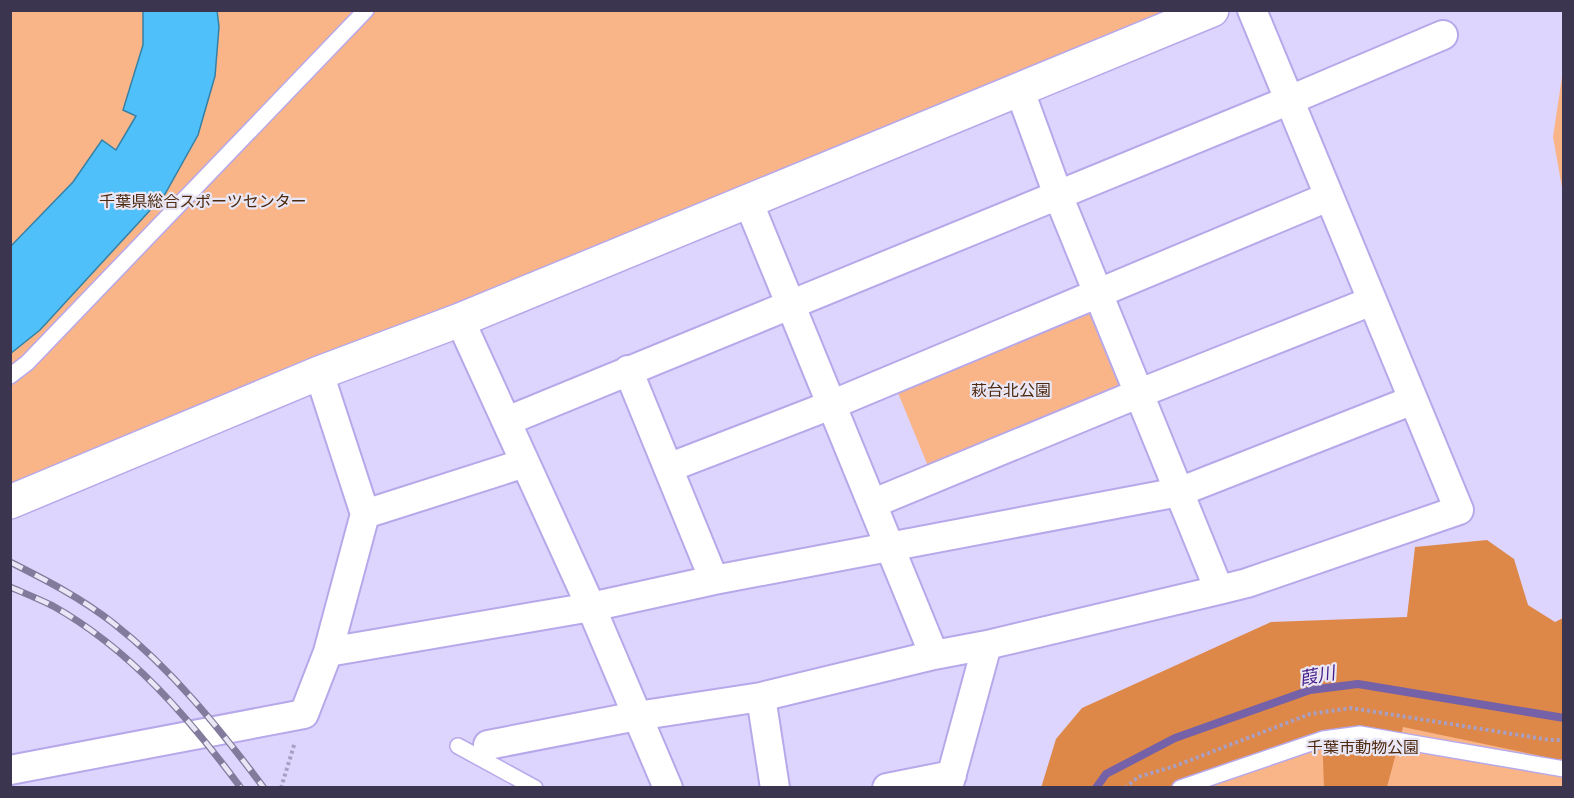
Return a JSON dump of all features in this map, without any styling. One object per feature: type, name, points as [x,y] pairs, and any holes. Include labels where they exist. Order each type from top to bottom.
[{"type":"street","points":[[10,502],[320,373],[460,320],[1020,91],[1212,10]]},
{"type":"street","points":[[488,745],[637,716],[761,697],[1220,590],[1247,583],[1459,510],[1252,10]]},
{"type":"street","points":[[507,421],[1443,35]]},
{"type":"street","points":[[1020,91],[1058,195],[1220,590]]},
{"type":"street","points":[[668,468],[831,405],[1328,197]]},
{"type":"street","points":[[748,201],[831,405],[874,503],[934,655]]},
{"type":"street","points":[[874,503],[1140,393],[1372,301]]},
{"type":"street","points":[[460,320],[591,607],[668,788]]},
{"type":"street","points":[[628,370],[714,580]]},
{"type":"street","points":[[10,770],[304,714],[328,652],[365,514],[320,373]]},
{"type":"street","points":[[328,652],[591,607],[714,580],[1179,492],[1413,400]]},
{"type":"street","points":[[365,514],[525,463]]},
{"type":"street","points":[[887,788],[950,781],[987,645]]},
{"type":"street","points":[[761,697],[775,788]]},
{"type":"lane","points":[[10,376],[27,363],[366,10]]},
{"type":"lane","points":[[1180,788],[1323,739],[1360,734],[1563,769]]},
{"type":"lane","points":[[458,746],[535,788]]},
{"type":"path","points":[[281,788],[304,714]]},
{"type":"green space","name":"千葉県総合スポーツセンター","points":[[11,10],[1169,11],[11,487]]},
{"type":"green space","points":[[1563,70],[1564,193],[1553,137]]},
{"type":"green space","name":"萩台北公園","points":[[1092,309],[1126,391],[930,471],[896,388]]},
{"type":"green space","points":[[1487,540],[1514,559],[1528,605],[1555,622],[1563,618],[1564,759],[1403,727],[1387,787],[1324,787],[1322,731],[1232,761],[1178,787],[1041,788],[1056,739],[1082,708],[1271,622],[1407,617],[1415,547]]},
{"type":"green space","name":"千葉市動物公園","points":[[1361,706],[1563,751],[1563,787],[1174,788],[1249,746]]},
{"type":"building","points":[[143,10],[217,10],[219,27],[215,76],[198,135],[165,194],[40,330],[10,354],[10,247],[73,182],[102,140],[116,150],[136,116],[123,110],[143,45]]},
{"type":"waterway","name":"葭川","points":[[1096,788],[1106,774],[1175,738],[1310,690],[1358,684],[1564,718]]},
{"type":"railway","points":[[10,562],[76,597],[135,641],[194,700],[264,788]]},
{"type":"railway","points":[[10,587],[53,606],[81,623],[133,664],[201,736],[241,788]]}]
